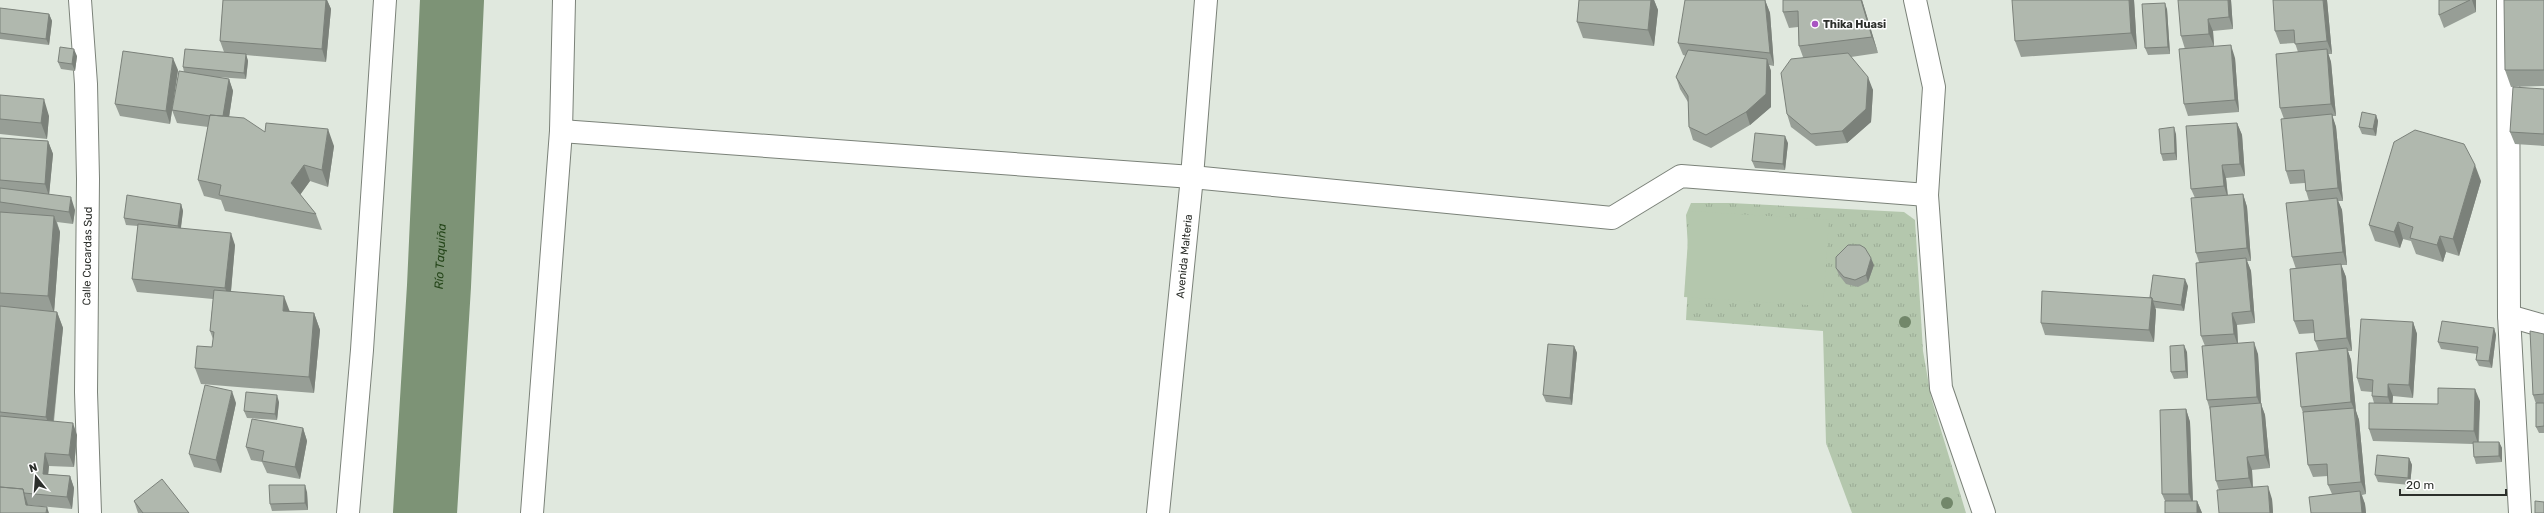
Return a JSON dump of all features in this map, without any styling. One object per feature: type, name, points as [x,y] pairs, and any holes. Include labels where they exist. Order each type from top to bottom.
[{"type":"street","name":"Calle Cucardas Sud","points":[[80,0],[87,100],[88,179],[86,392],[90,513]]},
{"type":"street","points":[[348,513],[362,350],[385,0]]},
{"type":"street","points":[[532,513],[562,131],[564,0]]},
{"type":"street","name":"Avenida Malteria","points":[[1158,513],[1192,177],[1206,0]]},
{"type":"street","points":[[1915,0],[1934,87],[1927,194],[1941,388],[1984,513]]},
{"type":"street","points":[[2508,0],[2509,316],[2520,513]]},
{"type":"street","points":[[562,131],[1192,177],[1612,218],[1682,176],[1927,194]]},
{"type":"street","points":[[2509,316],[2544,326]]},
{"type":"green space","points":[[1691,203],[1730,203],[1904,212],[1915,220],[1923,351],[1931,397],[1966,513],[1852,513],[1826,443],[1823,331],[1686,320],[1689,265],[1686,215]]},
{"type":"green space","points":[[1690,211],[1829,220],[1823,306],[1684,297]]},
{"type":"building","points":[[223,0],[326,0],[322,49],[220,41]]},
{"type":"building","points":[[1579,0],[1651,0],[1648,30],[1577,22]]},
{"type":"building","points":[[1685,0],[1765,0],[1770,53],[1678,43]]},
{"type":"building","points":[[1783,0],[1861,0],[1872,37],[1799,46],[1798,11],[1783,12]]},
{"type":"building","points":[[2012,0],[2129,0],[2131,33],[2015,41]]},
{"type":"building","points":[[2178,0],[2228,0],[2229,17],[2208,19],[2209,34],[2181,36]]},
{"type":"building","points":[[2273,0],[2323,0],[2327,41],[2295,44],[2294,30],[2275,31]]},
{"type":"building","points":[[2439,0],[2470,0],[2439,15]]},
{"type":"building","points":[[2504,0],[2544,0],[2544,70],[2505,70]]},
{"type":"building","points":[[2165,3],[2168,47],[2145,48],[2142,4]]},
{"type":"building","points":[[0,8],[49,14],[46,39],[0,33]]},
{"type":"building","points":[[2231,45],[2235,100],[2184,104],[2179,49]]},
{"type":"building","points":[[60,47],[74,49],[72,64],[58,62]]},
{"type":"building","points":[[185,49],[246,54],[244,73],[183,67]]},
{"type":"building","points":[[2327,49],[2331,104],[2280,108],[2276,54]]},
{"type":"building","points":[[1688,50],[1767,59],[1766,94],[1746,112],[1706,135],[1689,127],[1688,96],[1676,77]]},
{"type":"building","points":[[123,51],[173,58],[166,111],[115,104]]},
{"type":"building","points":[[1848,53],[1868,77],[1866,109],[1842,131],[1811,134],[1787,114],[1781,73],[1791,59]]},
{"type":"building","points":[[179,71],[229,79],[223,116],[210,116],[172,110]]},
{"type":"building","points":[[2513,87],[2544,89],[2544,134],[2510,132]]},
{"type":"building","points":[[0,95],[44,99],[41,123],[0,119]]},
{"type":"building","points":[[2362,112],[2376,115],[2373,129],[2359,127]]},
{"type":"building","points":[[2332,114],[2338,188],[2306,191],[2304,170],[2286,171],[2281,119]]},
{"type":"building","points":[[210,115],[244,118],[265,132],[266,123],[328,129],[322,170],[304,165],[291,183],[316,214],[219,195],[221,185],[198,180]]},
{"type":"building","points":[[2237,123],[2240,164],[2222,165],[2224,186],[2191,189],[2186,126]]},
{"type":"building","points":[[2174,127],[2175,153],[2161,154],[2159,129]]},
{"type":"building","points":[[2415,130],[2464,144],[2475,165],[2453,239],[2440,236],[2437,245],[2410,238],[2413,227],[2398,222],[2394,232],[2369,225],[2394,142]]},
{"type":"building","points":[[1755,133],[1785,136],[1783,164],[1752,161]]},
{"type":"building","points":[[0,138],[48,141],[45,184],[0,180]]},
{"type":"building","points":[[0,188],[71,197],[69,212],[0,202]]},
{"type":"building","points":[[2243,194],[2247,248],[2196,253],[2191,198]]},
{"type":"building","points":[[127,195],[181,204],[178,226],[124,218]]},
{"type":"building","points":[[2337,198],[2343,252],[2292,257],[2286,203]]},
{"type":"building","points":[[0,212],[54,216],[48,296],[0,293]]},
{"type":"building","points":[[138,224],[231,233],[225,288],[132,279]]},
{"type":"building","points":[[1848,245],[1860,245],[1865,248],[1871,258],[1866,275],[1855,280],[1844,277],[1836,268],[1836,257]]},
{"type":"building","points":[[2246,258],[2251,311],[2232,313],[2234,334],[2201,336],[2196,263]]},
{"type":"building","points":[[2341,264],[2347,338],[2315,341],[2313,320],[2294,321],[2290,269]]},
{"type":"building","points":[[2153,275],[2185,279],[2181,305],[2153,301],[2150,297]]},
{"type":"building","points":[[214,290],[284,296],[283,311],[314,313],[309,377],[195,368],[197,346],[212,347],[214,332],[210,331]]},
{"type":"building","points":[[2042,291],[2152,298],[2149,330],[2041,323]]},
{"type":"building","points":[[0,306],[57,312],[46,417],[0,412]]},
{"type":"building","points":[[2361,319],[2413,322],[2409,385],[2388,384],[2388,397],[2372,396],[2373,380],[2357,378]]},
{"type":"building","points":[[2442,321],[2494,328],[2489,361],[2476,360],[2478,347],[2438,342]]},
{"type":"building","points":[[2530,331],[2544,334],[2544,394],[2533,395]]},
{"type":"building","points":[[2254,342],[2257,397],[2207,400],[2202,346]]},
{"type":"building","points":[[1548,344],[1574,346],[1570,398],[1543,395]]},
{"type":"building","points":[[2184,345],[2186,371],[2171,372],[2170,346]]},
{"type":"building","points":[[2347,348],[2351,402],[2301,407],[2296,353]]},
{"type":"building","points":[[205,385],[232,391],[216,460],[189,454]]},
{"type":"building","points":[[2438,388],[2475,389],[2474,431],[2369,429],[2369,403],[2438,404]]},
{"type":"building","points":[[246,392],[277,395],[275,414],[244,411]]},
{"type":"building","points":[[2261,403],[2265,455],[2247,457],[2249,478],[2216,481],[2210,407]]},
{"type":"building","points":[[2536,403],[2544,403],[2544,426],[2536,427]]},
{"type":"building","points":[[2354,408],[2361,482],[2328,485],[2327,464],[2308,465],[2303,412]]},
{"type":"building","points":[[2186,409],[2189,494],[2162,494],[2160,410]]},
{"type":"building","points":[[0,416],[73,423],[69,455],[45,453],[43,474],[70,476],[67,497],[24,493],[23,489],[0,487]]},
{"type":"building","points":[[252,419],[303,428],[295,467],[262,461],[264,451],[246,447]]},
{"type":"building","points":[[2473,442],[2499,442],[2499,456],[2474,457]]},
{"type":"building","points":[[2377,455],[2409,458],[2408,478],[2375,475]]},
{"type":"building","points":[[162,479],[189,513],[143,513],[134,501]]},
{"type":"building","points":[[269,485],[305,485],[305,503],[270,504]]},
{"type":"building","points":[[2268,486],[2270,513],[2219,513],[2217,490]]},
{"type":"building","points":[[0,487],[23,489],[26,505],[47,507],[46,513],[0,513]]},
{"type":"building","points":[[2360,491],[2362,513],[2311,513],[2309,497]]},
{"type":"building","points":[[2165,501],[2197,501],[2197,513],[2165,513]]},
{"type":"building","points":[[2535,501],[2544,502],[2544,513],[2535,513]]},
{"type":"waterway","name":"Río Taquiña","points":[[425,513],[439,286],[452,0]]},
{"type":"place","name":"Thika Huasi","points":[[1815,24]]}]
